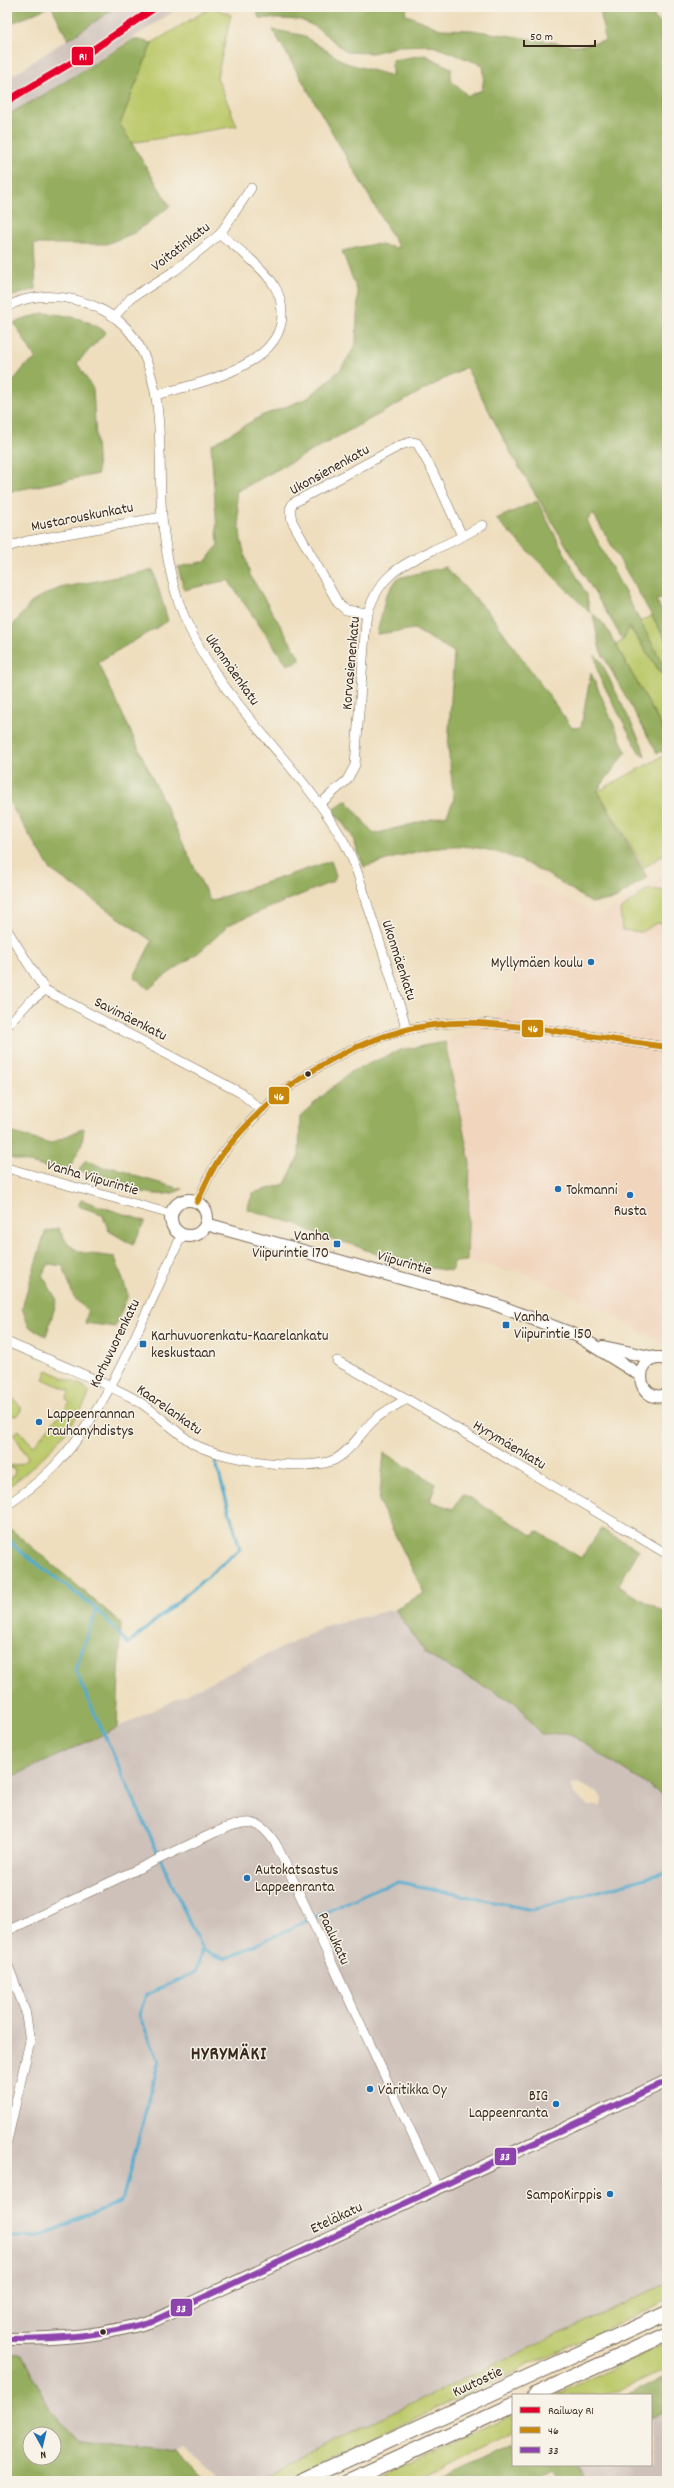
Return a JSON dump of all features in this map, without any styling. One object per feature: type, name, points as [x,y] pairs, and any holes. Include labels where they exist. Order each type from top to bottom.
[{"type":"highway","name":"Kuutostie","points":[[301,2481],[667,2313]]},
{"type":"highway","points":[[536,2394],[667,2334]]},
{"type":"highway","points":[[348,2481],[512,2405]]},
{"type":"main road","points":[[184,1201],[197,1202],[206,1211],[206,1224],[204,1229],[194,1236],[182,1235],[173,1226],[171,1214],[179,1204],[184,1201]]},
{"type":"main road","name":"Viipurintie","points":[[206,1224],[494,1304],[538,1319],[590,1343],[640,1375]]},
{"type":"main road","name":"Viipurintie","points":[[590,1343],[664,1358]]},
{"type":"main road","points":[[664,1358],[648,1361],[640,1375],[646,1391],[657,1396],[667,1394]]},
{"type":"main road","name":"Eteläkatu","points":[[7,2339],[71,2338],[98,2335],[155,2320],[437,2187],[667,2081]]},
{"type":"street","name":"Voitatinkatu","points":[[116,316],[131,298],[176,270],[220,234],[251,188]]},
{"type":"street","points":[[156,395],[226,373],[250,363],[266,350],[276,337],[282,323],[282,304],[272,282],[254,262],[220,234]]},
{"type":"street","name":"Ukonmäenkatu","points":[[7,307],[36,298],[62,297],[86,302],[116,316],[143,351],[151,371],[156,395],[162,516],[168,563],[178,600],[192,635],[225,687],[320,804],[342,837],[355,866],[403,1016],[406,1030]]},
{"type":"street","name":"Ukonsienenkatu","points":[[368,613],[346,610],[338,604],[292,521],[290,508],[293,503],[402,445],[411,442],[417,444],[434,472],[462,536]]},
{"type":"street","name":"Mustarouskunkatu","points":[[7,547],[35,539],[162,516]]},
{"type":"street","name":"Korvasienenkatu","points":[[320,804],[347,780],[355,765],[368,613],[377,589],[392,572],[412,560],[483,525]]},
{"type":"street","name":"Savimäenkatu","points":[[7,930],[45,990],[241,1093],[262,1111]]},
{"type":"street","points":[[7,1026],[28,1003],[45,990]]},
{"type":"street","points":[[197,1202],[223,1153],[262,1111],[286,1091],[331,1060],[363,1044],[406,1030],[478,1023],[667,1047]]},
{"type":"street","name":"Vanha Viipurintie","points":[[7,1168],[171,1214]]},
{"type":"street","name":"Karhuvuorenkatu","points":[[7,1505],[38,1482],[60,1461],[80,1436],[110,1386],[182,1235]]},
{"type":"street","name":"Kaarelankatu","points":[[7,1342],[110,1386],[136,1399],[195,1444],[217,1454],[244,1460],[279,1464],[310,1463],[335,1459],[350,1448],[372,1422],[407,1399]]},
{"type":"street","name":"Hyrymäenkatu","points":[[337,1361],[407,1399],[667,1554]]},
{"type":"street","name":"Paalukatu","points":[[7,1931],[238,1823],[250,1822],[263,1827],[277,1846],[437,2187]]},
{"type":"street","points":[[7,1963],[25,2010],[30,2041],[7,2141]]},
{"type":"shaded area","points":[[116,7],[181,7],[42,96],[7,115],[7,79]]},
{"type":"shaded area","points":[[506,871],[601,915],[667,873],[667,1346],[589,1302],[529,1275],[467,1261],[470,1163],[445,1042],[511,1008],[520,906]]},
{"type":"shaded area","points":[[395,1609],[427,1655],[517,1704],[541,1734],[568,1733],[667,1798],[667,2283],[249,2481],[219,2481],[215,2474],[184,2449],[177,2453],[79,2441],[49,2408],[23,2354],[7,2354],[7,1779],[117,1728],[328,1625]],"holes":[[[577,1783],[598,1792],[602,1799],[601,1806],[589,1806],[574,1794],[570,1786]]]},
{"type":"shaded area","points":[[667,2412],[667,2481],[585,2481],[579,2466],[652,2466],[652,2418]]},
{"type":"green space","points":[[7,7],[49,7],[7,25]]},
{"type":"green space","points":[[52,7],[116,7],[68,40]]},
{"type":"green space","points":[[212,7],[231,15],[217,77],[237,126],[130,143],[120,124],[152,43]]},
{"type":"green space","points":[[256,7],[407,7],[405,14],[440,29],[471,30],[577,46],[605,41],[600,9],[603,7],[651,7],[655,19],[667,26],[667,598],[656,600],[667,621],[667,642],[593,513],[587,521],[667,672],[667,682],[630,627],[623,640],[513,457],[466,367],[236,492],[241,540],[250,575],[301,660],[287,665],[228,580],[184,590],[178,567],[206,561],[218,545],[211,445],[261,416],[308,398],[340,370],[356,345],[358,293],[342,251],[374,244],[399,248],[273,30],[302,35],[346,63],[392,76],[392,60],[425,55],[451,68],[451,81],[468,96],[482,90],[484,76],[483,65],[430,45],[399,46],[373,53],[347,52],[316,27],[301,20],[259,18]]},
{"type":"green space","points":[[134,39],[152,43],[120,124],[170,206],[134,233],[106,244],[34,244],[36,289],[7,298],[7,115],[42,96]]},
{"type":"green space","points":[[43,313],[84,320],[106,332],[77,363],[93,389],[98,474],[7,492],[7,389],[25,366],[36,359],[14,323]]},
{"type":"green space","points":[[537,501],[587,596],[590,613],[496,519]]},
{"type":"green space","points":[[445,567],[491,615],[572,728],[581,727],[591,673],[626,752],[597,791],[647,877],[615,899],[591,903],[560,882],[529,865],[496,852],[479,848],[460,846],[437,847],[364,867],[352,836],[333,810],[346,800],[374,834],[447,815],[454,799],[448,747],[454,652],[414,629],[377,634],[386,595],[398,578]]},
{"type":"green space","points":[[153,570],[168,621],[98,662],[210,901],[331,861],[336,875],[334,881],[230,924],[198,953],[159,980],[149,989],[134,977],[152,941],[51,870],[7,799],[7,633],[31,603],[60,588]]},
{"type":"green space","points":[[593,614],[604,624],[667,736],[667,761],[662,751],[657,753],[600,650]]},
{"type":"green space","points":[[652,616],[667,642],[667,672],[640,621]]},
{"type":"green space","points":[[629,627],[667,682],[667,736],[616,645],[623,640]]},
{"type":"green space","points":[[595,655],[600,660],[641,743],[645,756],[639,752],[599,676]]},
{"type":"green space","points":[[663,756],[667,764],[667,852],[644,868],[598,791]]},
{"type":"green space","points":[[648,889],[667,891],[667,924],[657,923],[641,932],[622,930],[620,910]]},
{"type":"green space","points":[[445,1042],[470,1163],[467,1261],[455,1262],[451,1271],[399,1263],[351,1244],[321,1236],[297,1224],[247,1209],[253,1193],[285,1184],[299,1156],[300,1116],[350,1072],[400,1050]]},
{"type":"green space","points":[[84,1128],[82,1143],[67,1173],[7,1157],[7,1131],[50,1144]]},
{"type":"green space","points":[[86,1160],[104,1168],[114,1167],[138,1177],[182,1189],[171,1193],[159,1194],[145,1193],[117,1185],[79,1170]]},
{"type":"green space","points":[[81,1200],[145,1221],[133,1245],[109,1231],[102,1214],[78,1206]]},
{"type":"green space","points":[[58,1228],[64,1238],[75,1249],[88,1254],[115,1257],[128,1295],[115,1327],[85,1323],[88,1311],[74,1298],[63,1266],[49,1264],[42,1275],[57,1300],[46,1336],[29,1327],[22,1308],[45,1232]]},
{"type":"green space","points":[[47,1370],[85,1387],[89,1393],[88,1397],[72,1423],[53,1447],[31,1469],[7,1488],[7,1480],[14,1475],[15,1469],[7,1467],[7,1464],[10,1466],[21,1464],[28,1458],[14,1434],[19,1430],[33,1446],[70,1402],[66,1400],[70,1391],[43,1379]]},
{"type":"green space","points":[[11,1396],[21,1407],[21,1411],[16,1416],[7,1414],[7,1399]]},
{"type":"green space","points":[[384,1453],[436,1484],[430,1501],[453,1509],[463,1494],[534,1536],[537,1531],[581,1558],[601,1529],[639,1550],[618,1586],[667,1614],[667,1798],[568,1733],[541,1734],[517,1704],[427,1655],[395,1609],[424,1593],[379,1502]]},
{"type":"green space","points":[[7,1526],[121,1623],[117,1728],[7,1779]]},
{"type":"green space","points":[[667,2283],[667,2301],[280,2481],[249,2481]]},
{"type":"green space","points":[[667,2343],[667,2370],[607,2394],[558,2394]]},
{"type":"green space","points":[[7,2354],[23,2354],[49,2408],[79,2441],[177,2453],[205,2481],[7,2481]]},
{"type":"green space","points":[[667,2376],[667,2412],[652,2418],[652,2394],[628,2394]]},
{"type":"green space","points":[[512,2415],[512,2435],[416,2481],[368,2481]]},
{"type":"green space","points":[[512,2447],[512,2466],[579,2466],[585,2481],[554,2481],[551,2474],[536,2481],[439,2481]]},
{"type":"waterway","points":[[97,1609],[128,1644],[240,1549],[214,1456]]},
{"type":"waterway","points":[[7,1536],[16,1548],[97,1609],[75,1670],[202,1950],[196,1972],[146,1995],[139,2015],[159,2061],[122,2201],[37,2237],[7,2237]]},
{"type":"waterway","points":[[202,1950],[225,1959],[380,1887],[399,1882],[532,1910],[667,1872]]},
{"type":"rail line","name":"R1","points":[[7,101],[88,53],[156,7]]},
{"type":"transit line","name":"46","points":[[197,1202],[212,1170],[224,1152],[248,1124],[275,1099],[304,1076],[336,1057],[370,1042],[405,1030],[441,1024],[478,1023],[549,1030],[667,1047]]},
{"type":"transit line","name":"33","points":[[7,2339],[82,2336],[118,2330],[155,2320],[667,2081]]},
{"type":"place","name":"Myllymäen koulu","points":[[591,962]]},
{"type":"place","name":"Tokmanni","points":[[558,1189]]},
{"type":"place","name":"Rusta","points":[[630,1195]]},
{"type":"place","name":"Vanha Viipurintie 170","points":[[337,1244]]},
{"type":"place","name":"Vanha Viipurintie 150","points":[[506,1325]]},
{"type":"place","name":"Karhuvuorenkatu-Kaarelankatu keskustaan","points":[[143,1344]]},
{"type":"place","name":"Lappeenrannan rauhanyhdistys","points":[[39,1422]]},
{"type":"place","name":"Autokatsastus Lappeenranta","points":[[247,1878]]},
{"type":"place","name":"Väritikka Oy","points":[[370,2089]]},
{"type":"place","name":"BIG Lappeenranta","points":[[556,2104]]},
{"type":"place","name":"SampoKirppis","points":[[610,2194]]},
{"type":"district","name":"HYRYMÄKI","points":[[229,2052]]}]
